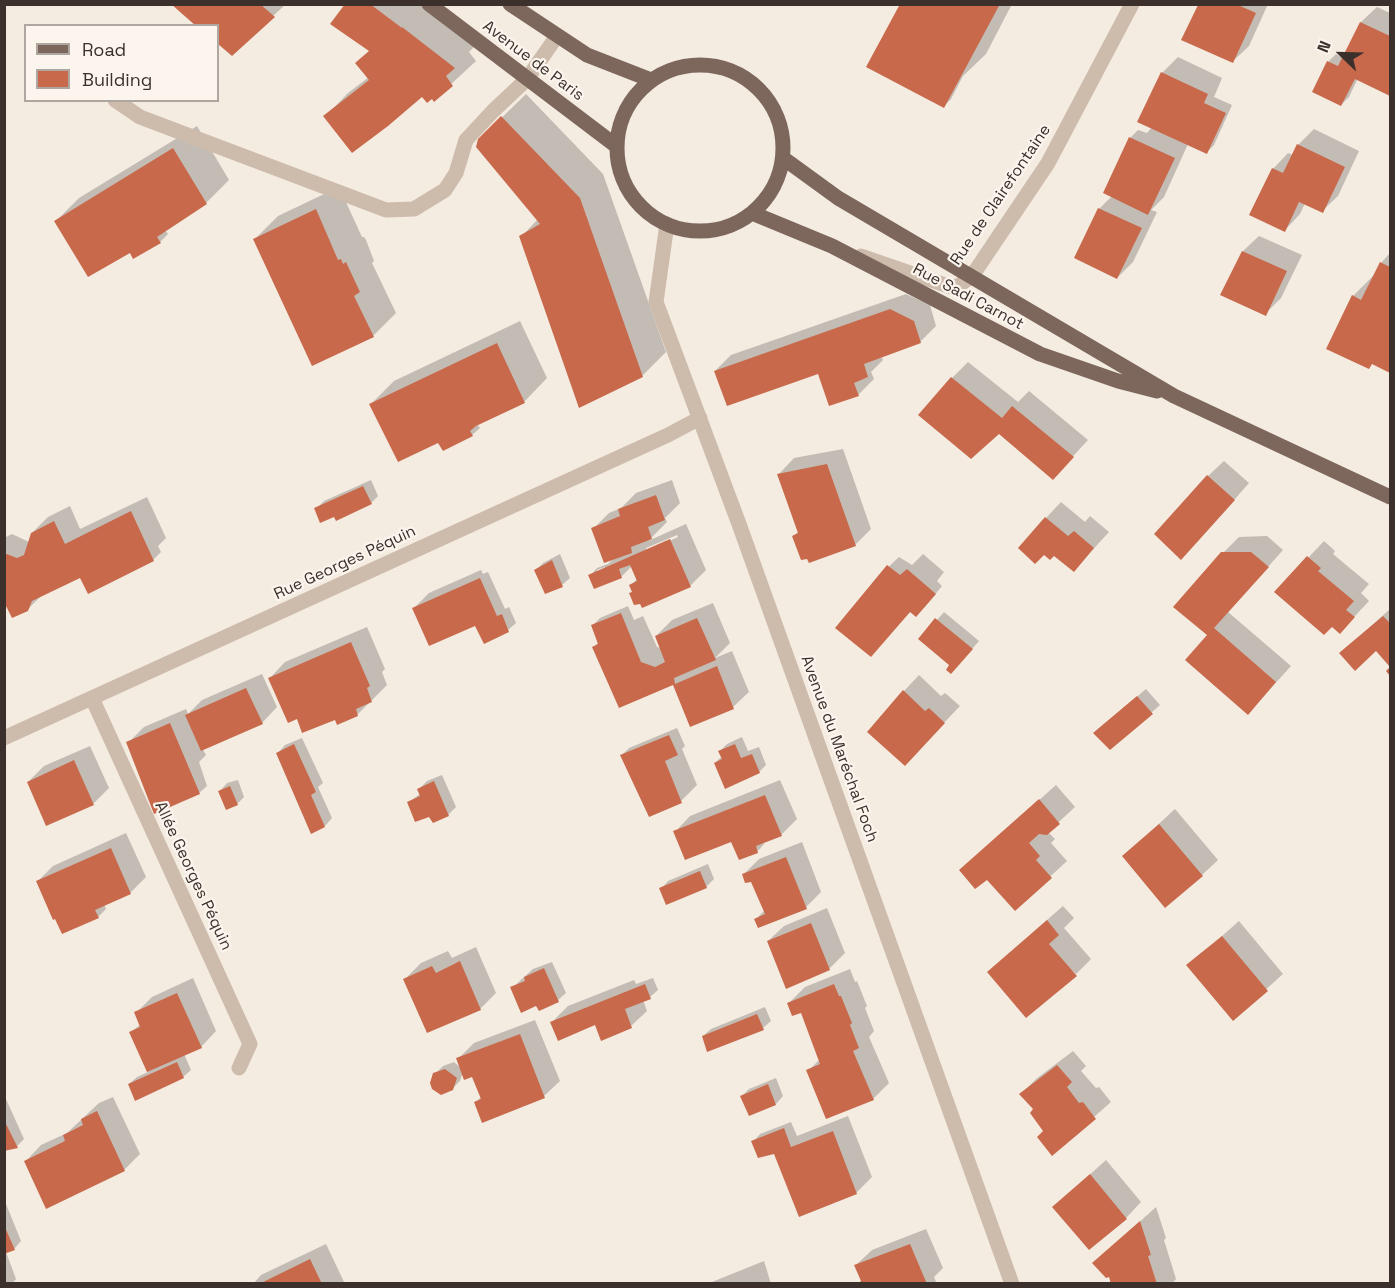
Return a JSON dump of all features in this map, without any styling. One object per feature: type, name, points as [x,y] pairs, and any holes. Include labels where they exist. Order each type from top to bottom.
[{"type":"main road","name":"Avenue de Paris","points":[[429,4],[615,146]]},
{"type":"main road","name":"Avenue de Paris","points":[[510,4],[587,55],[651,80]]},
{"type":"main road","points":[[699,64],[725,68],[748,80],[767,98],[779,121],[784,139],[783,158],[780,171],[769,194],[752,213],[728,226],[700,232],[667,224],[648,214],[629,193],[618,166],[615,146],[623,116],[635,96],[651,80],[674,68],[699,64]]},
{"type":"main road","name":"Rue Sadi Carnot","points":[[783,158],[838,198],[1174,396],[1390,497]]},
{"type":"main road","name":"Rue Sadi Carnot","points":[[752,213],[832,246],[1040,354],[1118,381],[1174,396]]},
{"type":"street","name":"Rue de Clairefontaine","points":[[832,246],[951,287],[958,286],[972,276],[1048,163],[1132,4]]},
{"type":"street","points":[[118,102],[140,117],[386,210],[414,209],[445,190],[456,173],[466,140],[527,79],[556,36]]},
{"type":"street","name":"Avenue du Maréchal Foch","points":[[667,224],[656,302],[700,418],[1012,1284]]},
{"type":"street","name":"Rue Georges Péquin","points":[[4,738],[669,435],[700,418]]},
{"type":"street","name":"Allée Georges Péquin","points":[[92,698],[250,1044],[239,1068]]},
{"type":"building","points":[[171,4],[260,4],[275,17],[232,56],[219,45],[219,24],[194,24]]},
{"type":"building","points":[[345,4],[370,4],[455,68],[446,76],[453,86],[434,102],[432,99],[427,103],[422,97],[352,153],[323,116],[369,80],[355,63],[369,51],[330,24]]},
{"type":"building","points":[[900,4],[1000,4],[944,108],[866,67]]},
{"type":"building","points":[[1198,5],[1238,5],[1256,13],[1233,63],[1181,40]]},
{"type":"building","points":[[1360,22],[1390,36],[1390,96],[1355,79],[1341,106],[1312,92],[1327,61],[1338,66]]},
{"type":"building","points":[[1161,72],[1208,94],[1204,103],[1226,113],[1207,154],[1137,122]]},
{"type":"building","points":[[501,116],[580,198],[643,377],[579,408],[519,236],[540,224],[476,147],[478,139]]},
{"type":"building","points":[[1129,137],[1175,158],[1148,215],[1103,193]]},
{"type":"building","points":[[1297,144],[1345,167],[1323,213],[1299,202],[1285,232],[1249,215],[1272,168],[1283,173]]},
{"type":"building","points":[[173,148],[207,204],[157,237],[161,243],[133,259],[130,253],[88,277],[54,221]]},
{"type":"building","points":[[1098,208],[1142,228],[1117,279],[1074,258]]},
{"type":"building","points":[[316,209],[338,260],[341,259],[343,264],[346,262],[360,292],[354,296],[374,337],[312,366],[253,239]]},
{"type":"building","points":[[1242,251],[1287,271],[1266,316],[1220,295]]},
{"type":"building","points":[[1380,262],[1390,267],[1390,373],[1372,364],[1369,369],[1326,349],[1352,295],[1361,300]]},
{"type":"building","points":[[890,309],[914,321],[921,343],[864,364],[868,377],[854,383],[859,396],[829,406],[818,374],[727,406],[714,371]]},
{"type":"building","points":[[497,343],[525,403],[476,426],[470,431],[473,436],[443,451],[438,443],[398,462],[369,404]]},
{"type":"building","points":[[951,377],[1002,418],[1012,406],[1074,457],[1053,480],[999,434],[971,459],[918,415]]},
{"type":"building","points":[[827,464],[856,546],[809,563],[807,559],[801,560],[792,536],[798,533],[777,474]]},
{"type":"building","points":[[1207,475],[1235,500],[1181,560],[1154,534]]},
{"type":"building","points":[[363,486],[372,504],[336,521],[334,517],[320,523],[314,508]]},
{"type":"building","points":[[656,495],[665,520],[648,527],[652,539],[631,547],[632,553],[604,563],[591,528],[620,516],[618,509]]},
{"type":"building","points":[[131,511],[154,561],[88,594],[80,578],[32,601],[28,611],[12,618],[4,602],[4,553],[17,558],[24,555],[31,533],[54,521],[65,544]]},
{"type":"building","points":[[1045,517],[1068,536],[1074,531],[1094,548],[1074,572],[1054,556],[1050,560],[1044,555],[1035,564],[1018,548]]},
{"type":"building","points":[[670,539],[691,587],[642,608],[640,604],[634,605],[629,593],[632,592],[629,585],[637,581],[630,565],[619,569],[622,578],[594,589],[588,575]]},
{"type":"building","points":[[1221,552],[1251,552],[1269,567],[1214,628],[1276,682],[1248,715],[1185,660],[1207,635],[1173,607]]},
{"type":"building","points":[[1307,556],[1321,568],[1318,571],[1354,601],[1346,610],[1355,617],[1340,634],[1332,627],[1324,635],[1274,592]]},
{"type":"building","points":[[552,560],[563,587],[545,594],[534,570]]},
{"type":"building","points":[[887,565],[900,575],[907,569],[936,594],[916,617],[910,612],[871,657],[835,628]]},
{"type":"building","points":[[480,578],[497,616],[502,614],[509,632],[484,644],[475,626],[429,646],[412,608]]},
{"type":"building","points":[[621,613],[641,662],[655,667],[665,662],[655,636],[697,618],[716,660],[674,678],[675,684],[717,666],[734,709],[690,727],[673,685],[619,708],[592,647],[598,644],[591,625]]},
{"type":"building","points":[[1383,616],[1390,623],[1390,667],[1376,651],[1355,671],[1339,653]]},
{"type":"building","points":[[935,618],[973,649],[951,674],[946,670],[949,665],[918,639]]},
{"type":"building","points":[[351,642],[370,686],[367,688],[372,702],[356,709],[358,716],[337,725],[335,720],[302,733],[297,719],[288,723],[268,678]]},
{"type":"building","points":[[246,688],[263,724],[201,751],[185,715]]},
{"type":"building","points":[[903,690],[925,711],[929,708],[945,723],[905,766],[867,732]]},
{"type":"building","points":[[1137,696],[1153,714],[1110,750],[1093,733]]},
{"type":"building","points":[[170,723],[200,794],[154,814],[126,742]]},
{"type":"building","points":[[669,735],[678,755],[665,761],[682,803],[649,817],[620,755]]},
{"type":"building","points":[[294,744],[316,792],[311,795],[325,827],[311,834],[276,753]]},
{"type":"building","points":[[735,744],[741,758],[752,754],[760,773],[725,789],[714,763],[722,759],[718,751]]},
{"type":"building","points":[[74,760],[94,805],[46,826],[27,782]]},
{"type":"building","points":[[434,781],[449,816],[433,823],[429,817],[415,822],[407,802],[420,796],[417,789]]},
{"type":"building","points":[[230,786],[238,805],[226,810],[218,791]]},
{"type":"building","points":[[765,795],[782,836],[756,846],[758,853],[739,860],[731,842],[685,860],[673,831]]},
{"type":"building","points":[[1039,799],[1060,824],[1047,835],[1039,834],[1029,843],[1040,856],[1036,860],[1052,878],[1015,911],[987,880],[975,889],[959,870]]},
{"type":"building","points":[[1159,824],[1203,876],[1165,908],[1122,856]]},
{"type":"building","points":[[111,848],[131,894],[95,910],[99,918],[62,934],[55,919],[53,920],[36,881]]},
{"type":"building","points":[[786,857],[807,909],[758,928],[754,919],[765,914],[751,882],[745,883],[742,874]]},
{"type":"building","points":[[700,871],[707,888],[666,905],[659,888]]},
{"type":"building","points":[[1047,920],[1059,935],[1049,944],[1077,976],[1026,1018],[987,972]]},
{"type":"building","points":[[811,923],[830,970],[786,989],[767,941]]},
{"type":"building","points":[[1222,936],[1268,991],[1233,1021],[1186,965]]},
{"type":"building","points":[[460,961],[481,1010],[427,1033],[403,979],[432,966],[436,973]]},
{"type":"building","points":[[544,968],[559,1002],[539,1011],[536,1006],[521,1013],[510,987],[525,981],[524,977]]},
{"type":"building","points":[[645,984],[651,999],[625,1009],[632,1028],[601,1041],[595,1025],[558,1041],[550,1022]]},
{"type":"building","points":[[834,984],[852,1023],[850,1025],[859,1048],[853,1051],[874,1100],[826,1119],[806,1070],[820,1064],[801,1013],[792,1016],[787,1003]]},
{"type":"building","points":[[177,993],[202,1048],[147,1072],[129,1032],[140,1027],[134,1012]]},
{"type":"building","points":[[757,1014],[764,1030],[707,1052],[702,1036]]},
{"type":"building","points":[[520,1034],[545,1098],[482,1123],[474,1102],[481,1099],[472,1077],[464,1080],[456,1058]]},
{"type":"building","points":[[177,1062],[184,1078],[135,1101],[128,1084]]},
{"type":"building","points":[[1057,1065],[1072,1082],[1067,1087],[1079,1103],[1083,1102],[1096,1119],[1052,1156],[1037,1137],[1043,1131],[1030,1113],[1033,1109],[1019,1094]]},
{"type":"building","points":[[445,1069],[457,1078],[453,1090],[441,1095],[432,1089],[430,1083],[433,1073]]},
{"type":"building","points":[[768,1084],[776,1105],[749,1116],[740,1096]]},
{"type":"building","points":[[97,1111],[125,1171],[46,1209],[24,1161],[65,1141],[63,1135],[83,1125],[81,1119]]},
{"type":"building","points":[[4,1120],[18,1148],[4,1151]]},
{"type":"building","points":[[784,1128],[791,1147],[833,1131],[857,1194],[799,1217],[774,1154],[758,1158],[751,1141]]},
{"type":"building","points":[[1090,1174],[1127,1219],[1089,1250],[1052,1207]]},
{"type":"building","points":[[1140,1221],[1157,1284],[1111,1284],[1109,1277],[1106,1278],[1092,1263]]},
{"type":"building","points":[[4,1225],[15,1250],[4,1254]]},
{"type":"building","points":[[910,1244],[927,1284],[857,1284],[861,1281],[854,1265]]},
{"type":"building","points":[[310,1259],[322,1284],[259,1284]]}]
